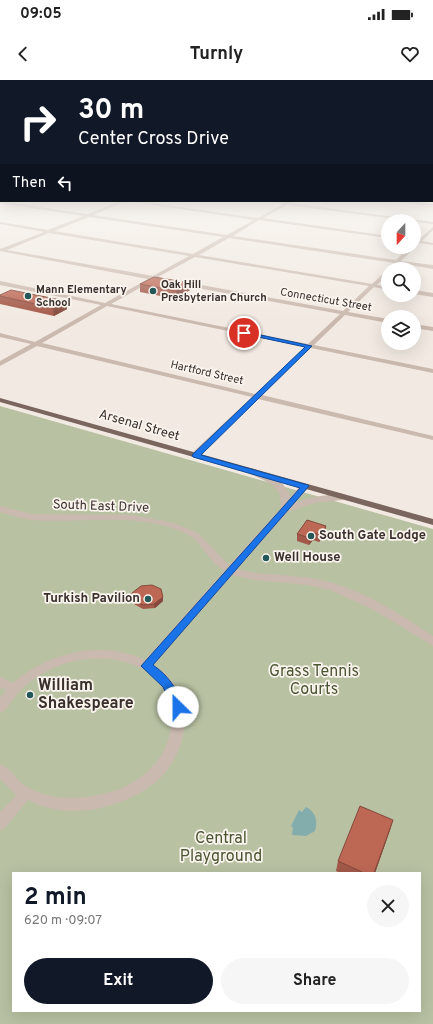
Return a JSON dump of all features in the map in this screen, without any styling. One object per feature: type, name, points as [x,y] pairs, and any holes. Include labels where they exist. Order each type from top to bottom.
[{"type":"main road","name":"Arsenal Street","points":[[0,400],[433,522]]},
{"type":"street","points":[[0,250],[45,232]]},
{"type":"street","points":[[54,232],[381,287]]},
{"type":"street","points":[[201,232],[397,262],[406,254]]},
{"type":"street","points":[[0,364],[234,232]]},
{"type":"street","points":[[353,232],[381,236]]},
{"type":"street","points":[[421,242],[433,244]]},
{"type":"street","name":"Connecticut Street","points":[[0,250],[381,320]]},
{"type":"street","points":[[421,265],[433,267]]},
{"type":"street","points":[[195,455],[381,278]]},
{"type":"street","points":[[0,283],[433,372]]},
{"type":"street","points":[[421,293],[433,296]]},
{"type":"street","points":[[421,327],[433,330]]},
{"type":"street","name":"Hartford Street","points":[[0,335],[433,438]]},
{"type":"street","points":[[251,471],[284,490],[287,503],[284,511]]},
{"type":"street","points":[[146,666],[305,486]]},
{"type":"street","points":[[284,511],[304,502],[342,497]]},
{"type":"street","name":"South East Drive","points":[[0,509],[32,517],[110,518],[144,520],[169,525],[196,535],[217,562],[231,571]]},
{"type":"street","points":[[231,571],[243,574],[300,580],[334,587],[366,601],[433,642]]},
{"type":"street","points":[[0,708],[14,689],[26,678],[60,660],[81,655],[113,655],[135,661],[146,666],[158,675],[167,684],[176,701],[179,713],[179,726],[173,746],[166,760],[156,772],[143,783],[128,792],[111,799],[93,804],[75,806],[40,801],[13,786],[0,770]]},
{"type":"street","points":[[0,682],[14,689]]},
{"type":"street","points":[[0,822],[25,794]]},
{"type":"green space","points":[[0,406],[433,529],[433,1024],[0,1024]]},
{"type":"water","points":[[306,807],[314,814],[316,824],[315,831],[306,836],[292,835],[293,828],[291,826],[299,810],[302,812]]},
{"type":"building","points":[[154,277],[190,283],[176,291],[140,284]]},
{"type":"building","points":[[11,290],[66,301],[53,308],[0,296]]},
{"type":"building","points":[[307,520],[326,526],[320,535],[314,533],[310,538],[297,534]]},
{"type":"building","name":"Turkish Pavilion","points":[[152,585],[161,589],[163,597],[154,604],[143,605],[134,601],[132,593],[141,586]]},
{"type":"building","points":[[360,806],[393,820],[374,872],[362,872],[338,861]]},
{"type":"place","name":"Oak Hill Presbyterian Church","points":[[153,291]]},
{"type":"place","name":"Mann Elementary School","points":[[28,296]]},
{"type":"place","name":"South Gate Lodge","points":[[311,536]]},
{"type":"place","name":"Well House","points":[[266,558]]},
{"type":"place","name":"Turkish Pavilion","points":[[148,599]]},
{"type":"place","name":"William Shakespeare","points":[[30,695]]},
{"type":"route","points":[[178,707],[171,689],[158,675],[146,666],[240,562],[305,486],[195,455],[310,346],[244,333]]},
{"type":"park label","name":"Grass Tennis Courts","points":[[314,681]]},
{"type":"park label","name":"Central Playground","points":[[221,848]]}]
